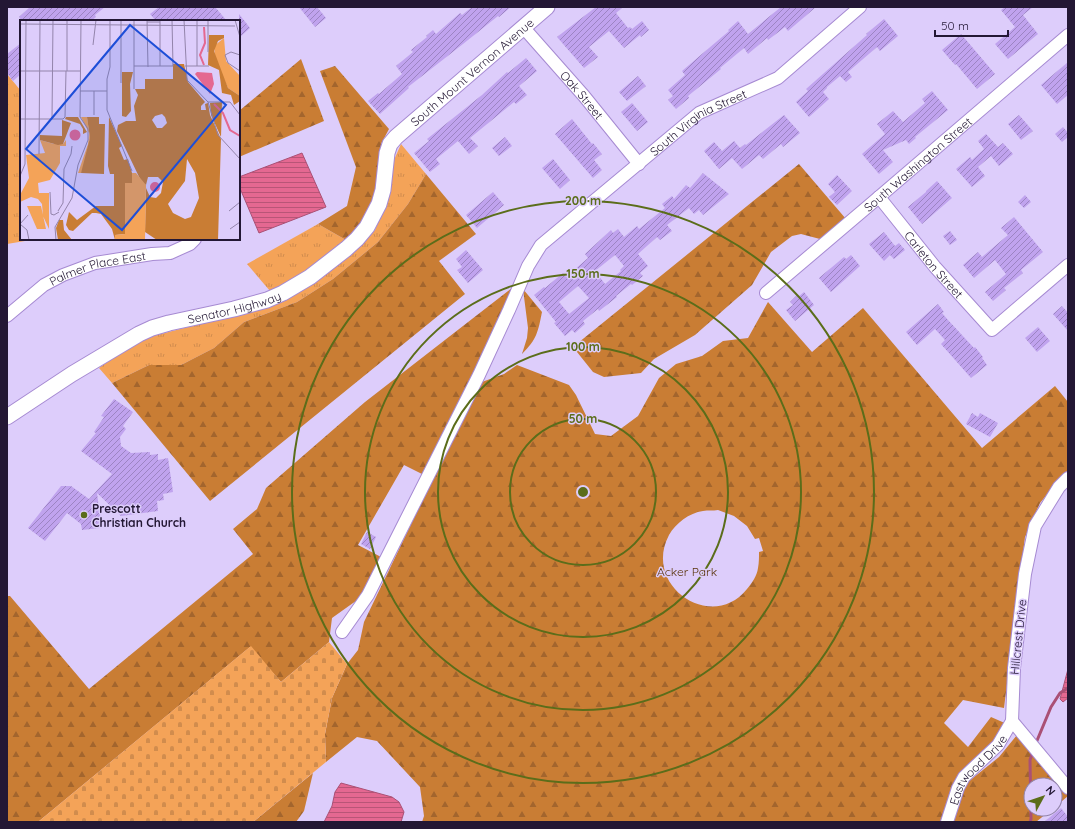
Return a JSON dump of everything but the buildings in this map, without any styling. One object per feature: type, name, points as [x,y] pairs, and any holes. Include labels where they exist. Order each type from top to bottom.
[{"type":"street","name":"South Mount Vernon Avenue","points":[[396,137],[547,7]]},
{"type":"street","name":"South Virginia Street","points":[[342,632],[368,595],[479,375],[510,310],[528,266],[541,245],[699,113],[778,78],[860,7]]},
{"type":"street","name":"Oak Street","points":[[523,27],[584,96],[639,164]]},
{"type":"street","name":"South Washington Street","points":[[766,293],[1068,35]]},
{"type":"street","name":"Senator Highway","points":[[7,416],[72,374],[139,334],[152,328],[267,300],[283,293],[310,277],[357,239],[375,214],[384,190],[387,153],[390,144],[396,137]]},
{"type":"street","name":"Carleton Street","points":[[879,197],[935,267],[992,330],[1068,265]]},
{"type":"street","name":"Palmer Place East","points":[[7,316],[44,285],[62,275],[95,263],[152,254],[170,253],[190,244],[194,240]]},
{"type":"street","name":"Hillcrest Drive","points":[[1012,721],[1014,668],[1018,629],[1025,574],[1034,533],[1036,526],[1059,487],[1068,478]]},
{"type":"street","points":[[1012,721],[1068,788]]},
{"type":"street","name":"Eastwood Drive","points":[[947,822],[958,788],[964,777],[998,745],[1012,721]]},
{"type":"green space","points":[[301,59],[324,121],[240,157],[240,110]]},
{"type":"green space","points":[[335,66],[389,129],[381,144],[379,176],[375,196],[362,223],[346,240],[318,224],[347,206],[356,167],[320,71]]},
{"type":"green space","points":[[7,74],[20,90],[20,240],[31,240],[7,244]]},
{"type":"green space","points":[[401,144],[426,174],[408,204],[378,242],[333,279],[297,302],[244,322],[214,348],[181,365],[149,365],[112,383],[99,368],[130,346],[153,336],[258,309],[351,253],[375,230],[389,194],[394,160]]},
{"type":"green space","points":[[799,164],[846,219],[820,239],[801,234],[792,236],[771,252],[752,285],[695,335],[654,359],[641,373],[604,377],[593,372],[573,347]]},
{"type":"green space","points":[[426,174],[476,234],[439,261],[465,294],[210,501],[112,383],[149,365],[181,365],[214,348],[244,322],[297,302],[333,279],[378,242],[408,204]]},
{"type":"green space","points":[[318,224],[346,240],[324,259],[292,281],[270,291],[247,264]]},
{"type":"green space","points":[[517,284],[424,475],[404,465],[358,545],[383,558],[360,598],[332,618],[329,642],[281,682],[250,647],[38,822],[7,822],[7,596],[10,596],[89,689],[253,554],[233,529],[257,509],[266,488],[365,402]]},
{"type":"green space","points":[[523,289],[542,312],[536,335],[531,344],[522,354],[527,338],[528,328]]},
{"type":"green space","name":"Acker Park","points":[[768,302],[812,352],[863,308],[982,448],[1055,386],[1068,402],[1068,470],[1040,503],[1025,537],[1004,708],[963,700],[944,723],[968,747],[991,717],[1007,724],[993,744],[962,774],[943,822],[422,822],[424,816],[420,787],[377,741],[357,737],[326,762],[325,734],[332,698],[347,664],[358,650],[364,622],[479,383],[504,374],[517,365],[569,385],[576,395],[595,434],[611,436],[638,416],[659,378],[676,364],[702,356],[723,341],[748,338]],"holes":[[[718,510],[734,516],[747,526],[755,539],[759,538],[763,551],[759,552],[757,574],[747,589],[732,601],[716,606],[700,605],[685,598],[673,586],[665,571],[663,554],[669,535],[675,526],[683,519],[698,512]]]},
{"type":"green space","points":[[329,642],[347,664],[332,698],[325,734],[326,762],[253,822],[38,822],[251,646],[281,682]]},
{"type":"green space","points":[[1017,735],[1054,777],[1023,777],[1023,817],[1042,817],[1036,822],[952,822],[958,796],[968,782],[999,757]]},
{"type":"green space","points":[[313,773],[304,811],[296,822],[253,822]]},
{"type":"green space","points":[[1063,787],[1068,793],[1068,796],[1063,800]]},
{"type":"shaded area","points":[[302,153],[326,207],[259,233],[240,188],[240,177]]},
{"type":"shaded area","points":[[1068,669],[1068,698],[1063,702],[1060,699]]},
{"type":"shaded area","points":[[341,783],[392,797],[399,802],[404,812],[401,822],[324,822],[332,806],[335,792]]},
{"type":"waterway","points":[[1036,743],[1051,707],[1060,693],[1068,688]]},
{"type":"waterway","points":[[1030,822],[1030,760],[1033,751]]},
{"type":"place","name":"Prescott Christian Church","points":[[84,515]]}]
